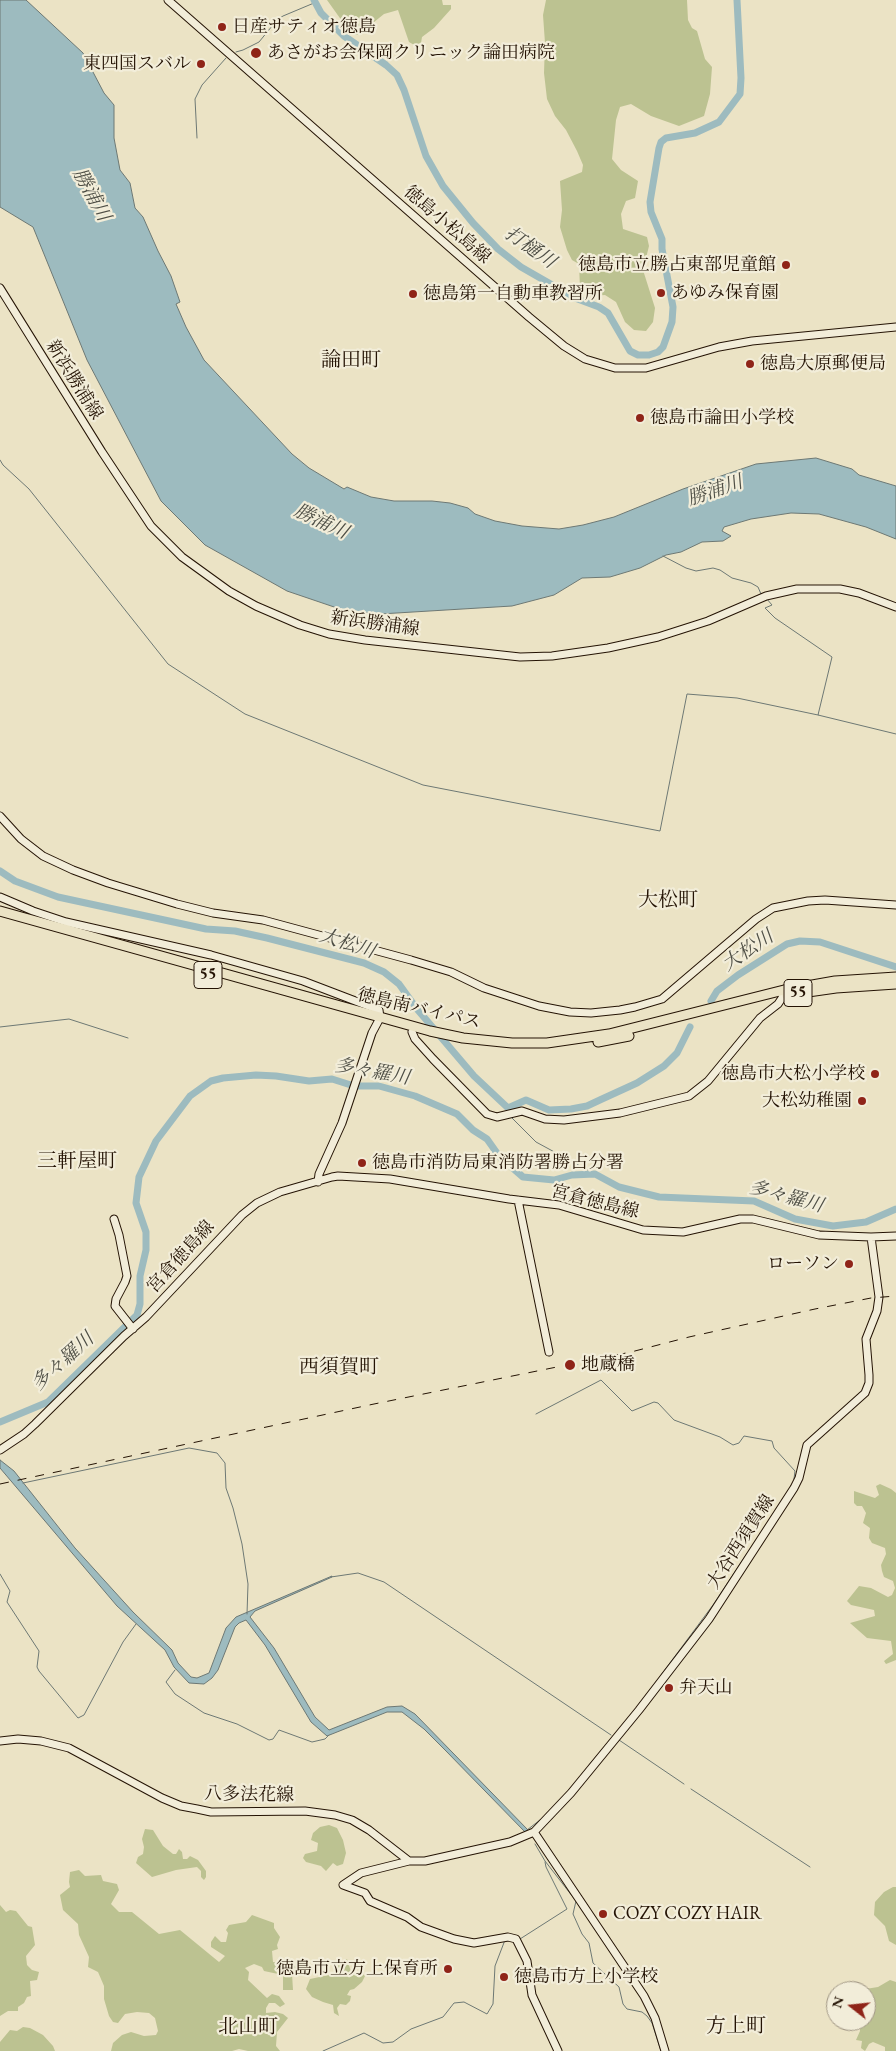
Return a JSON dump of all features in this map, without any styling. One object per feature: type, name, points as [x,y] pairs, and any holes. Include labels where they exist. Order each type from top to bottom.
[{"type":"highway","name":"徳島南バイパス","points":[[0,910],[378,1021]]},
{"type":"highway","name":"徳島南バイパス","points":[[0,916],[378,1021],[490,1047],[534,1049],[566,1047],[612,1040],[784,992],[835,982],[896,977]]},
{"type":"highway","name":"徳島南バイパス","points":[[784,992],[896,984]]},
{"type":"main road","name":"徳島小松島線","points":[[168,0],[529,317],[578,356],[615,368],[646,368],[719,347],[752,340],[896,327]]},
{"type":"main road","name":"新浜勝浦線","points":[[0,288],[133,502],[156,531],[182,557],[229,591],[256,606],[300,625],[342,637],[520,657],[552,656],[608,648],[672,633],[708,621],[766,596],[796,589],[840,589],[860,593],[896,607]]},
{"type":"main road","points":[[0,816],[21,839],[43,856],[108,883],[177,904],[213,913],[263,920],[411,960],[451,972],[484,988],[539,1006],[570,1012],[635,1008],[662,999],[756,919],[773,908],[826,900],[896,905]]},
{"type":"main road","points":[[0,897],[66,922],[211,955],[303,981],[379,1010],[378,1021],[342,1124],[319,1174],[318,1182]]},
{"type":"main road","points":[[412,1030],[421,1046],[487,1114],[497,1117],[522,1111],[545,1119],[564,1120],[620,1113],[689,1096],[708,1081],[760,1018],[778,1004],[784,992]]},
{"type":"main road","name":"宮倉徳島線","points":[[0,1450],[35,1424],[132,1328],[146,1317],[242,1215],[266,1199],[338,1176],[377,1178],[439,1186],[559,1205],[643,1230],[683,1232],[730,1220],[746,1219],[819,1235],[896,1236]]},
{"type":"main road","points":[[518,1200],[549,1352]]},
{"type":"main road","points":[[114,1219],[120,1235],[126,1276],[115,1306],[132,1328]]},
{"type":"main road","name":"大谷西須賀線","points":[[534,1832],[570,1793],[653,1692],[704,1625],[794,1488],[799,1478],[807,1445],[864,1393],[869,1383],[866,1339],[877,1311],[880,1297],[871,1237]]},
{"type":"main road","name":"八多法花線","points":[[0,1741],[28,1739],[69,1748],[162,1798],[196,1810],[212,1812],[305,1811],[335,1815],[352,1820],[369,1830],[409,1861]]},
{"type":"main road","points":[[558,2051],[532,1995],[527,1961],[516,1939],[508,1937],[474,1943],[454,1939],[421,1928],[407,1917],[370,1901],[364,1893],[343,1885],[361,1873],[409,1861],[426,1861],[510,1842],[534,1832],[644,1996],[655,2018],[665,2051]]},
{"type":"green space","points":[[327,0],[442,0],[443,5],[451,5],[451,9],[434,28],[422,37],[421,43],[416,46],[409,42],[398,10],[384,14],[358,35],[352,35]]},
{"type":"green space","points":[[546,0],[687,0],[688,20],[692,28],[697,31],[705,59],[712,67],[710,94],[704,116],[679,126],[651,116],[631,104],[620,107],[616,120],[612,159],[621,170],[638,181],[635,198],[626,201],[621,214],[623,229],[647,237],[649,246],[646,258],[640,265],[655,308],[653,322],[646,331],[634,330],[625,322],[616,302],[605,295],[592,296],[580,288],[579,264],[572,260],[560,227],[562,210],[560,181],[582,172],[583,165],[566,130],[555,116],[547,99],[544,73],[545,43],[543,15]]},
{"type":"green space","points":[[880,1484],[896,1493],[896,1660],[886,1664],[884,1661],[893,1654],[891,1641],[867,1638],[850,1623],[875,1616],[874,1610],[851,1605],[847,1601],[859,1586],[871,1588],[888,1597],[892,1595],[895,1588],[893,1581],[884,1577],[882,1571],[881,1565],[886,1554],[885,1548],[872,1543],[869,1538],[870,1528],[863,1523],[866,1513],[862,1506],[857,1506],[854,1503],[854,1491],[875,1498],[879,1495],[876,1486]]},
{"type":"green space","points":[[329,1825],[337,1828],[343,1840],[346,1853],[343,1864],[337,1866],[333,1863],[326,1871],[321,1866],[306,1862],[303,1858],[305,1854],[317,1851],[318,1843],[311,1840],[313,1833],[320,1827]]},
{"type":"green space","points":[[145,1829],[153,1830],[163,1846],[173,1854],[176,1854],[179,1849],[182,1852],[183,1859],[187,1859],[190,1856],[198,1860],[206,1871],[204,1880],[201,1877],[201,1871],[197,1867],[176,1870],[152,1877],[136,1863],[138,1857],[143,1854],[142,1839]]},
{"type":"green space","points":[[79,1870],[85,1876],[101,1875],[103,1881],[117,1884],[119,1890],[111,1904],[119,1912],[132,1912],[159,1934],[180,1930],[219,1962],[225,1956],[211,1947],[211,1942],[215,1936],[221,1942],[226,1942],[228,1933],[226,1930],[229,1925],[246,1922],[252,1915],[274,1923],[274,1928],[280,1937],[277,1945],[278,1949],[272,1951],[273,1962],[281,1963],[286,1961],[294,1963],[297,1971],[292,1974],[293,1990],[283,1990],[283,1975],[264,1971],[262,1967],[254,1964],[245,1968],[249,1972],[248,1980],[267,1998],[272,1994],[279,1996],[285,2004],[280,2007],[275,2003],[269,2003],[266,2008],[266,2013],[275,2012],[283,2014],[288,2018],[277,2032],[276,2046],[280,2051],[248,2051],[239,2049],[232,2051],[111,2051],[113,2043],[122,2035],[131,2032],[144,2036],[156,2035],[158,2031],[155,2018],[149,2013],[125,2014],[118,2023],[113,2022],[109,2016],[104,1999],[104,1986],[98,1972],[88,1967],[89,1957],[79,1935],[78,1924],[63,1910],[60,1895],[70,1887],[70,1872]]},
{"type":"green space","points":[[896,1887],[896,1945],[889,1941],[885,1926],[874,1915],[875,1902],[884,1892]]},
{"type":"green space","points":[[0,1905],[6,1912],[10,1910],[16,1911],[28,1926],[32,1927],[35,1945],[26,1956],[27,1965],[32,1970],[39,1972],[37,1980],[30,1981],[31,1996],[27,1997],[24,2003],[18,2007],[18,2011],[8,2011],[0,2016]]},
{"type":"green space","points":[[347,1959],[352,1975],[360,1971],[365,1976],[362,1982],[350,1990],[347,1995],[351,1996],[350,2001],[346,2005],[340,2004],[337,2008],[339,2016],[334,2013],[333,2005],[312,1997],[306,1989],[310,1979],[329,1975],[332,1977],[339,1974],[337,1966]]},
{"type":"green space","points":[[890,1980],[896,1982],[896,2051],[885,2051],[885,2047],[873,2042],[869,2044],[865,2051],[861,2048],[862,2041],[856,2040],[860,2031],[876,2031],[876,1987]]},
{"type":"green space","points":[[23,2027],[30,2028],[43,2035],[55,2051],[0,2051],[0,2042],[10,2030],[17,2031]]},
{"type":"water","name":"勝浦川","points":[[0,0],[26,0],[83,53],[104,93],[114,105],[114,138],[120,170],[130,183],[135,208],[143,217],[171,276],[180,302],[176,304],[186,327],[204,360],[292,454],[309,468],[344,489],[347,487],[371,497],[394,501],[450,503],[468,508],[475,514],[495,521],[522,526],[559,529],[614,517],[683,489],[756,464],[816,458],[852,469],[859,475],[896,486],[896,539],[866,527],[819,514],[791,513],[751,519],[724,527],[722,531],[731,536],[723,541],[702,542],[681,552],[666,555],[640,568],[610,577],[582,578],[554,595],[512,606],[380,614],[343,610],[287,591],[205,545],[161,501],[87,360],[33,227],[0,207]]},
{"type":"water","points":[[0,1460],[14,1471],[75,1548],[133,1612],[172,1650],[178,1663],[191,1677],[197,1678],[209,1673],[226,1628],[236,1617],[332,1576],[255,1611],[250,1617],[274,1648],[315,1717],[329,1730],[387,1707],[402,1706],[415,1714],[528,1830],[525,1832],[424,1729],[402,1712],[387,1712],[327,1736],[311,1722],[265,1645],[246,1620],[235,1627],[218,1670],[212,1678],[204,1684],[189,1683],[174,1667],[165,1650],[117,1606],[0,1468]]},
{"type":"waterway","name":"打樋川","points":[[314,0],[321,13],[344,36],[386,65],[397,75],[404,90],[426,156],[443,186],[473,223],[498,249],[521,267],[575,298],[599,307],[608,313],[630,351],[638,355],[649,355],[658,352],[663,347],[672,322],[673,307],[662,249],[662,239],[651,212],[650,202],[659,148],[661,142],[666,138],[695,133],[719,122],[740,94],[741,78],[737,0]]},
{"type":"waterway","points":[[236,52],[259,42],[277,20],[283,16],[314,3]]},
{"type":"waterway","points":[[197,138],[195,99],[202,85],[226,58]]},
{"type":"waterway","points":[[0,460],[29,489],[168,664],[245,714],[423,785],[660,831],[687,694],[737,698],[818,715]]},
{"type":"waterway","points":[[663,556],[696,571],[713,568],[720,570],[732,578],[758,587],[761,594]]},
{"type":"waterway","points":[[766,598],[772,605],[765,608],[775,618],[832,657],[818,715],[896,734]]},
{"type":"waterway","name":"大松川","points":[[0,871],[15,881],[58,897],[206,929],[235,931],[267,938],[364,963],[384,972],[399,984],[417,1009],[474,1076],[508,1108],[526,1100],[549,1110],[587,1106],[637,1083],[664,1066],[677,1053],[690,1027]]},
{"type":"waterway","name":"大松川","points":[[711,1001],[717,991],[738,975],[787,944],[800,941],[820,942],[896,967]]},
{"type":"waterway","points":[[0,1027],[69,1019],[128,1038]]},
{"type":"waterway","name":"多々羅川","points":[[0,1422],[48,1402],[137,1315],[140,1304],[140,1276],[146,1250],[146,1232],[136,1203],[139,1177],[156,1141],[190,1096],[211,1081],[223,1078],[256,1075],[309,1081],[332,1079],[354,1086],[379,1086],[415,1096],[457,1114],[473,1130],[487,1139],[499,1156],[523,1177],[554,1180],[572,1175],[595,1174],[619,1187],[659,1197],[754,1201],[795,1219],[833,1226],[866,1222],[896,1209]]},
{"type":"waterway","points":[[510,1116],[536,1142],[595,1174]]},
{"type":"waterway","points":[[536,1414],[601,1380],[632,1411],[654,1402],[658,1403],[674,1420],[720,1437],[733,1445],[739,1443],[744,1436],[772,1441],[774,1448],[795,1471],[794,1479]]},
{"type":"waterway","points":[[23,1483],[189,1448],[217,1453],[225,1463],[226,1488],[242,1544],[248,1584],[247,1614]]},
{"type":"waterway","points":[[661,1675],[713,1605],[748,1552]]},
{"type":"waterway","points":[[331,1577],[358,1573],[384,1582],[611,1735]]},
{"type":"waterway","points":[[0,1574],[10,1591],[7,1602],[39,1651],[37,1667],[39,1671],[78,1718],[84,1715],[123,1642],[136,1624]]},
{"type":"waterway","points":[[175,1670],[166,1682],[175,1694],[204,1713],[237,1724],[269,1740],[273,1739],[279,1730],[312,1742],[325,1739],[329,1735]]},
{"type":"waterway","points":[[589,1765],[630,1716]]},
{"type":"waterway","points":[[619,1740],[684,1784]]},
{"type":"waterway","points":[[691,1789],[810,1867]]},
{"type":"waterway","points":[[527,1830],[540,1820]]},
{"type":"waterway","points":[[535,1844],[545,1861],[576,1901],[573,1914],[582,1934],[589,1943],[593,1963],[619,1987],[623,2004],[627,2009],[642,2012],[647,2016],[652,2023],[661,2051]]},
{"type":"waterway","points":[[520,1939],[567,1909],[545,1862]]},
{"type":"waterway","points":[[323,2051],[364,2033],[383,2043],[393,2042],[411,2029],[443,2017],[454,2003],[464,2002],[487,2014],[493,2004],[495,1966],[505,1940]]},
{"type":"railway","points":[[0,1484],[374,1404],[631,1352],[815,1309],[871,1298],[896,1296]]},
{"type":"place","name":"日産サティオ徳島","points":[[222,27]]},
{"type":"place","name":"あさがお会保岡クリニック論田病院","points":[[256,53]]},
{"type":"place","name":"東四国スバル","points":[[201,64]]},
{"type":"place","name":"徳島市立勝占東部児童館","points":[[786,265]]},
{"type":"place","name":"あゆみ保育園","points":[[661,293]]},
{"type":"place","name":"徳島第一自動車教習所","points":[[413,294]]},
{"type":"place","name":"徳島大原郵便局","points":[[750,364]]},
{"type":"place","name":"徳島市論田小学校","points":[[640,418]]},
{"type":"place","name":"徳島市大松小学校","points":[[875,1074]]},
{"type":"place","name":"大松幼稚園","points":[[862,1101]]},
{"type":"place","name":"徳島市消防局東消防署勝占分署","points":[[362,1163]]},
{"type":"place","name":"ローソン","points":[[849,1264]]},
{"type":"place","name":"地蔵橋","points":[[570,1365]]},
{"type":"place","name":"弁天山","points":[[669,1688]]},
{"type":"place","name":"COZY COZY HAIR","points":[[603,1914]]},
{"type":"place","name":"徳島市立方上保育所","points":[[448,1969]]},
{"type":"place","name":"徳島市方上小学校","points":[[504,1977]]},
{"type":"district","name":"論田町","points":[[351,361]]},
{"type":"district","name":"大松町","points":[[668,901]]},
{"type":"district","name":"三軒屋町","points":[[77,1162]]},
{"type":"district","name":"西須賀町","points":[[339,1368]]},
{"type":"district","name":"方上町","points":[[736,2027]]},
{"type":"district","name":"北山町","points":[[248,2028]]}]
